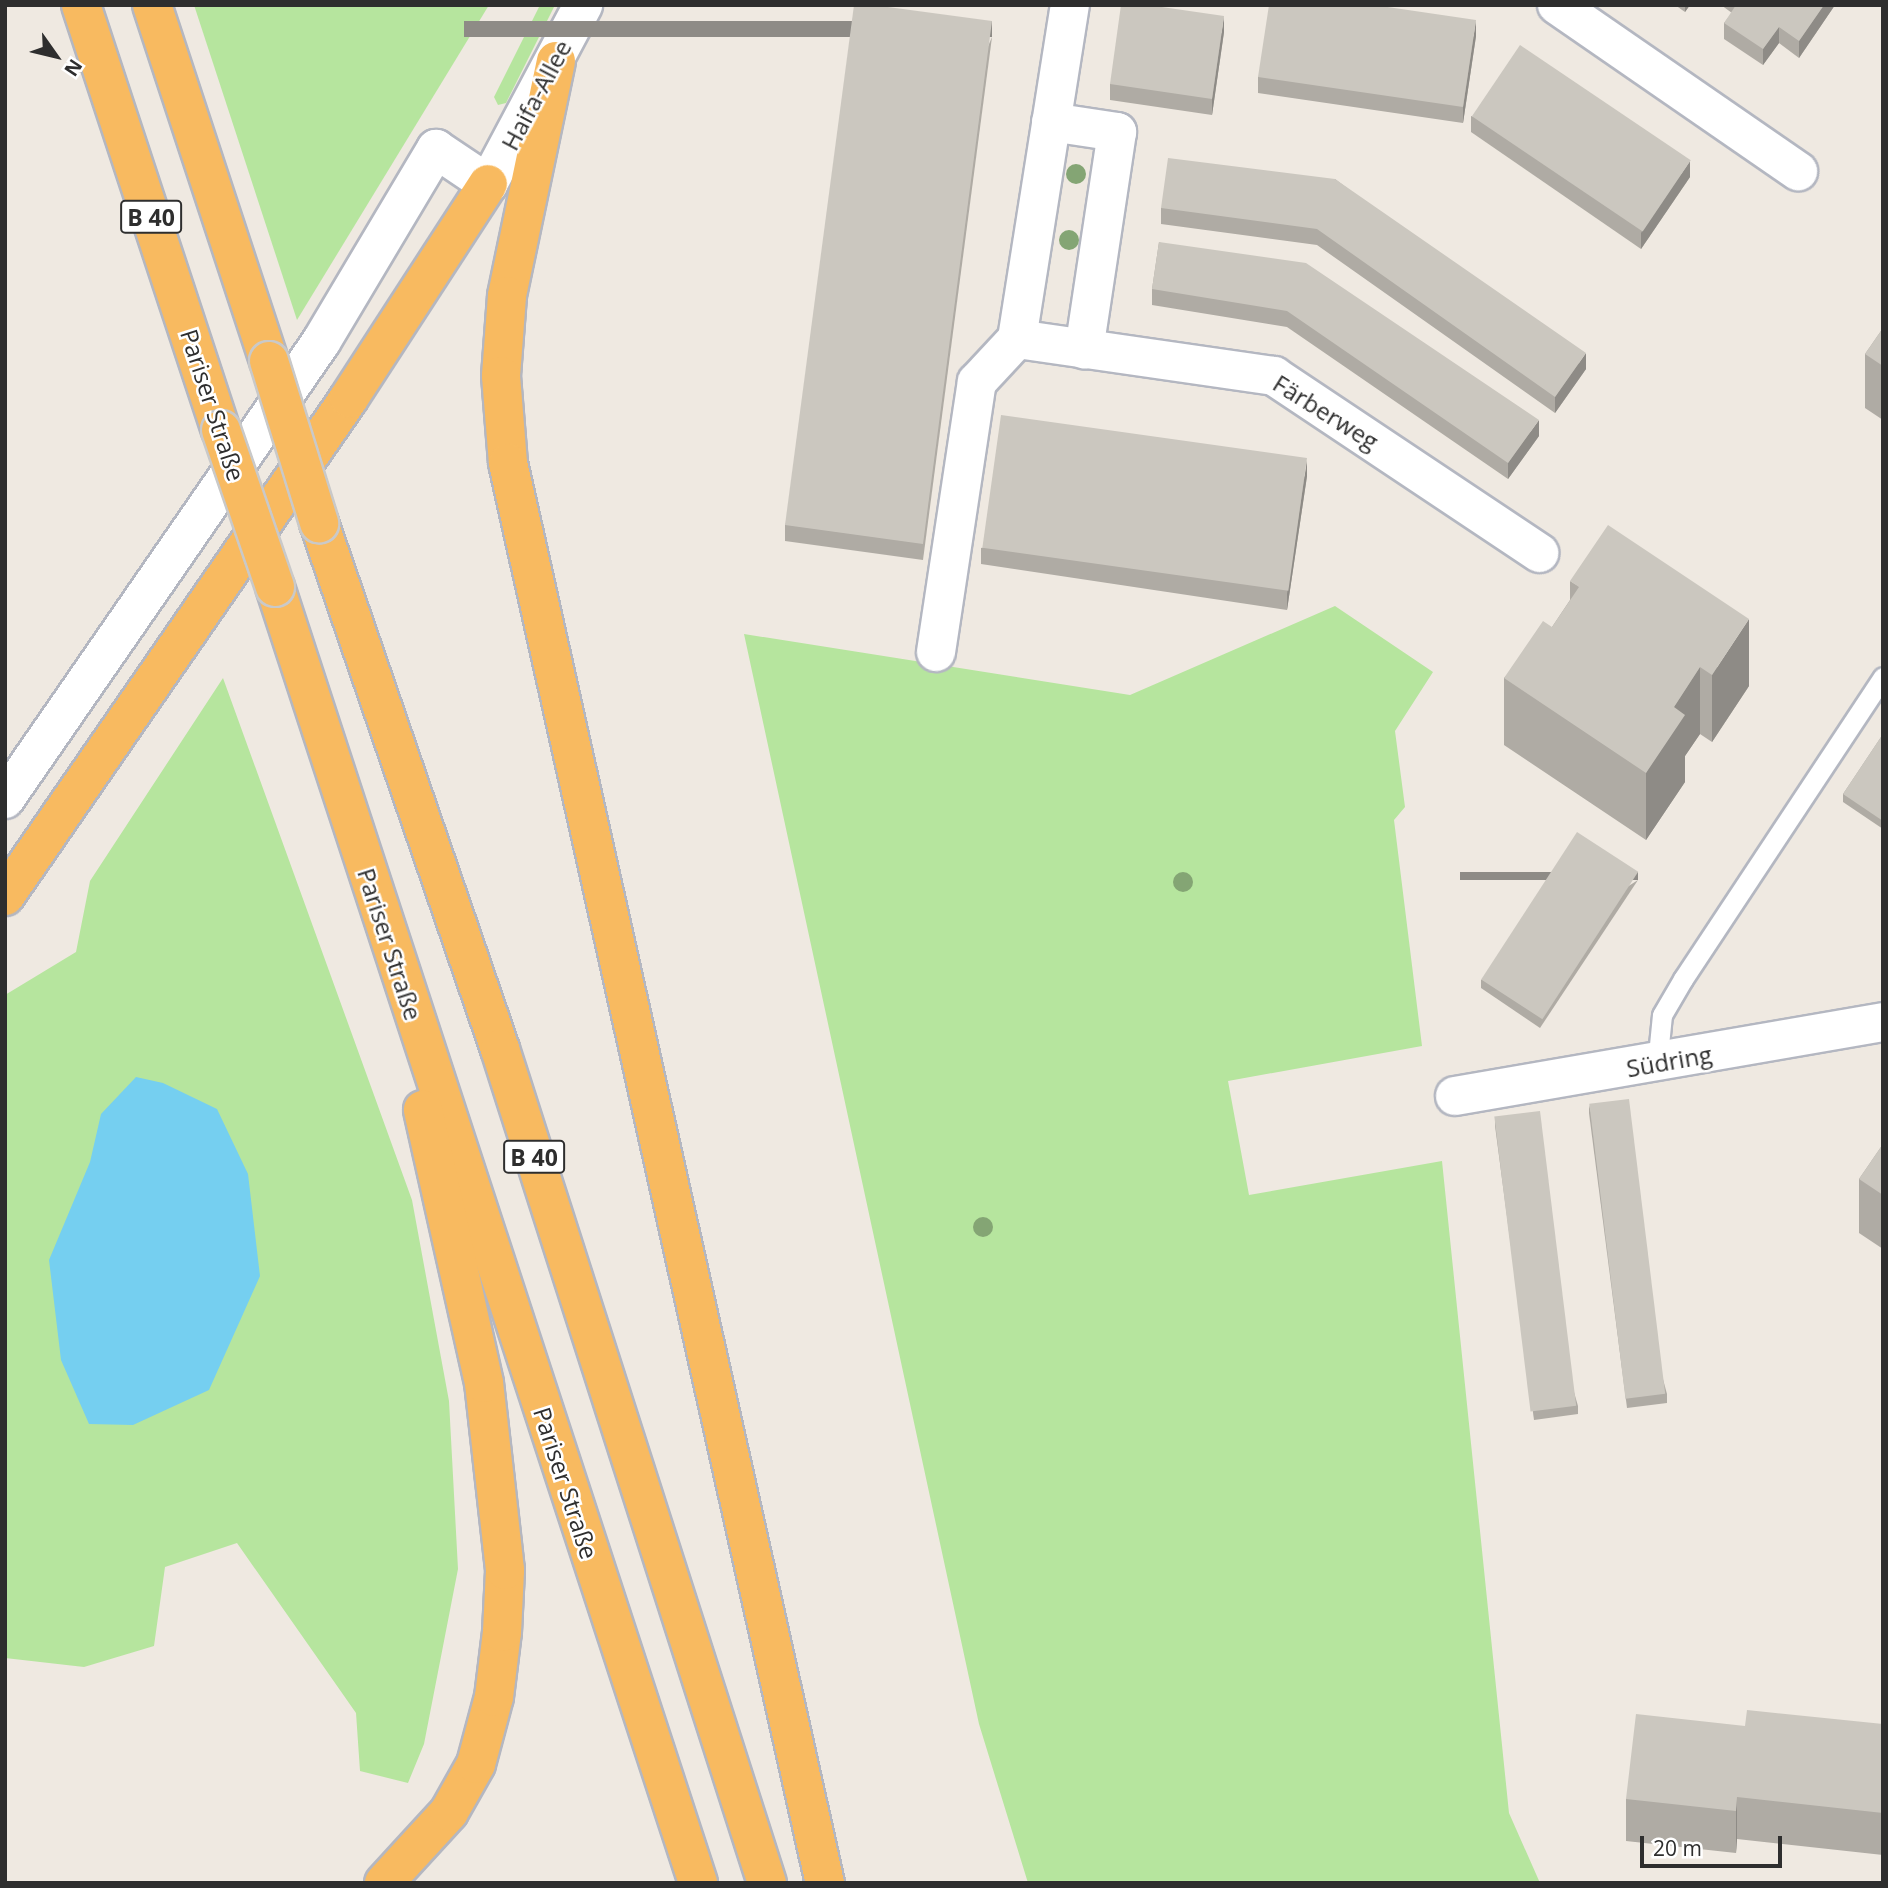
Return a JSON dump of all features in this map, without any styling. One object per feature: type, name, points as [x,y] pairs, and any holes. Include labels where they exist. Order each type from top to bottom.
[{"type":"highway","name":"Pariser Straße","points":[[81,5],[275,587],[698,1883]]},
{"type":"highway","name":"B 40","points":[[152,5],[269,361],[319,523],[500,1049],[767,1883]]},
{"type":"highway","points":[[556,61],[508,296],[500,376],[508,463],[825,1883]]},
{"type":"highway","points":[[5,896],[349,398],[488,184]]},
{"type":"highway","points":[[384,1883],[449,1812],[476,1764],[494,1697],[505,1570],[484,1383],[433,1164],[397,967]]},
{"type":"street","name":"Haifa-Allee","points":[[488,184],[556,61],[583,5]]},
{"type":"street","points":[[936,652],[977,382],[1017,339],[1070,5]]},
{"type":"street","points":[[1557,5],[1798,170]]},
{"type":"street","points":[[1051,122],[1117,132],[1084,350]]},
{"type":"street","points":[[5,799],[321,342],[436,149],[488,184]]},
{"type":"street","name":"Färberweg","points":[[1017,339],[1274,376],[1539,553]]},
{"type":"street","name":"Südring","points":[[1455,1096],[1657,1065],[1883,1022]]},
{"type":"lane","points":[[1657,1065],[1662,1015],[1683,979],[1883,677]]},
{"type":"green space","points":[[194,5],[489,5],[297,320]]},
{"type":"green space","points":[[540,5],[555,5],[506,103],[498,105],[494,97]]},
{"type":"green space","points":[[1335,606],[1433,672],[1395,731],[1405,807],[1394,820],[1422,1046],[1228,1081],[1249,1195],[1442,1161],[1509,1813],[1540,1883],[1028,1883],[979,1724],[744,634],[1130,695]]},
{"type":"green space","points":[[223,678],[412,1200],[449,1401],[458,1569],[424,1744],[408,1783],[360,1771],[356,1713],[237,1543],[165,1567],[154,1646],[84,1667],[5,1658],[5,995],[76,952],[90,881]]},
{"type":"water","points":[[136,1077],[163,1083],[217,1109],[248,1174],[260,1276],[209,1390],[133,1425],[89,1424],[61,1360],[49,1260],[90,1162],[101,1114]]},
{"type":"building","points":[[854,5],[873,5],[992,21],[923,544],[785,525]]},
{"type":"building","points":[[1121,5],[1148,5],[1224,16],[1212,99],[1110,84]]},
{"type":"building","points":[[1269,5],[1374,5],[1476,20],[1463,107],[1258,77]]},
{"type":"building","points":[[1736,5],[1824,5],[1799,41],[1779,27],[1763,49],[1724,23]]},
{"type":"building","points":[[1520,45],[1691,160],[1643,231],[1472,116]]},
{"type":"building","points":[[1168,158],[1335,179],[1586,353],[1555,397],[1317,229],[1161,208]]},
{"type":"building","points":[[1159,242],[1306,263],[1539,420],[1508,463],[1287,311],[1152,289]]},
{"type":"building","points":[[1883,328],[1883,366],[1865,354]]},
{"type":"building","points":[[1001,415],[1307,458],[1288,591],[982,548]]},
{"type":"building","points":[[1608,525],[1749,619],[1712,675],[1700,667],[1674,707],[1685,715],[1646,773],[1504,678],[1543,621],[1552,627],[1579,587],[1570,581]]},
{"type":"building","points":[[1883,734],[1883,821],[1843,794]]},
{"type":"building","points":[[1577,832],[1638,872],[1542,1019],[1481,980]]},
{"type":"building","points":[[1629,1099],[1665,1394],[1625,1399],[1589,1104]]},
{"type":"building","points":[[1540,1111],[1576,1406],[1531,1411],[1494,1117]]},
{"type":"building","points":[[1883,1144],[1883,1195],[1859,1179]]},
{"type":"building","points":[[1747,1710],[1883,1724],[1883,1813],[1737,1797],[1736,1811],[1626,1799],[1636,1714],[1745,1726]]}]
